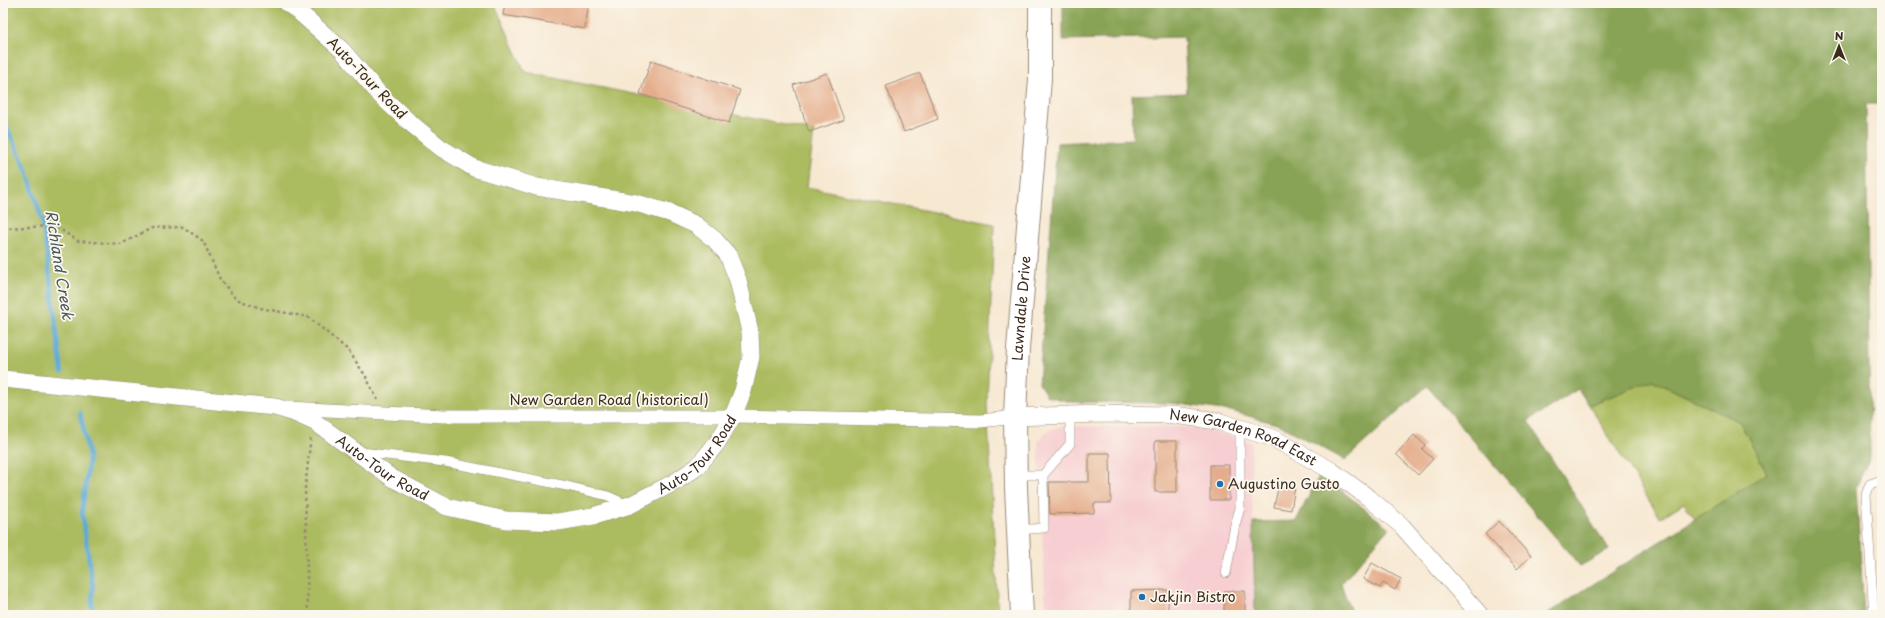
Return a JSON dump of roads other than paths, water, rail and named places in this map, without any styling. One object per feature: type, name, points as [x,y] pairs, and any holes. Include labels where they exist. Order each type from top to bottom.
[{"type":"main road","name":"Lawndale Drive","points":[[1022,615],[1015,417],[1018,349],[1040,79],[1040,3]]},
{"type":"street","name":"Auto-Tour Road","points":[[3,379],[274,407],[292,412],[315,422],[392,478],[447,507],[506,520],[558,522],[593,516],[630,506],[674,482],[697,467],[717,443],[733,416],[747,379],[751,357],[750,332],[738,280],[728,255],[715,240],[696,225],[670,213],[636,203],[537,187],[474,168],[441,148],[408,121],[381,96],[342,50],[287,3]]},
{"type":"street","name":"New Garden Road (historical)","points":[[274,407],[383,414],[452,416],[733,416],[980,421],[1015,417]]},
{"type":"street","name":"New Garden Road East","points":[[1015,417],[1070,415],[1174,416],[1217,421],[1273,438],[1332,471],[1369,498],[1402,526],[1480,615]]},
{"type":"lane","points":[[1018,530],[1044,528],[1043,475],[1070,444],[1070,415]]},
{"type":"lane","points":[[1226,573],[1235,525],[1240,508],[1240,428]]},
{"type":"lane","points":[[354,451],[445,462],[567,486],[608,496],[630,506]]},
{"type":"lane","points":[[1016,474],[1043,475]]},
{"type":"lane","points":[[1874,615],[1866,495],[1870,484],[1882,480]]},
{"type":"waterway","name":"Richland Creek","points":[[3,119],[27,171],[43,224],[62,372]]},
{"type":"waterway","name":"Richland Creek","points":[[80,413],[89,457],[82,513],[93,587],[91,615]]},
{"type":"place","name":"Augustino Gusto","points":[[1220,484]]},
{"type":"place","name":"Jakjin Bistro","points":[[1142,597]]}]
